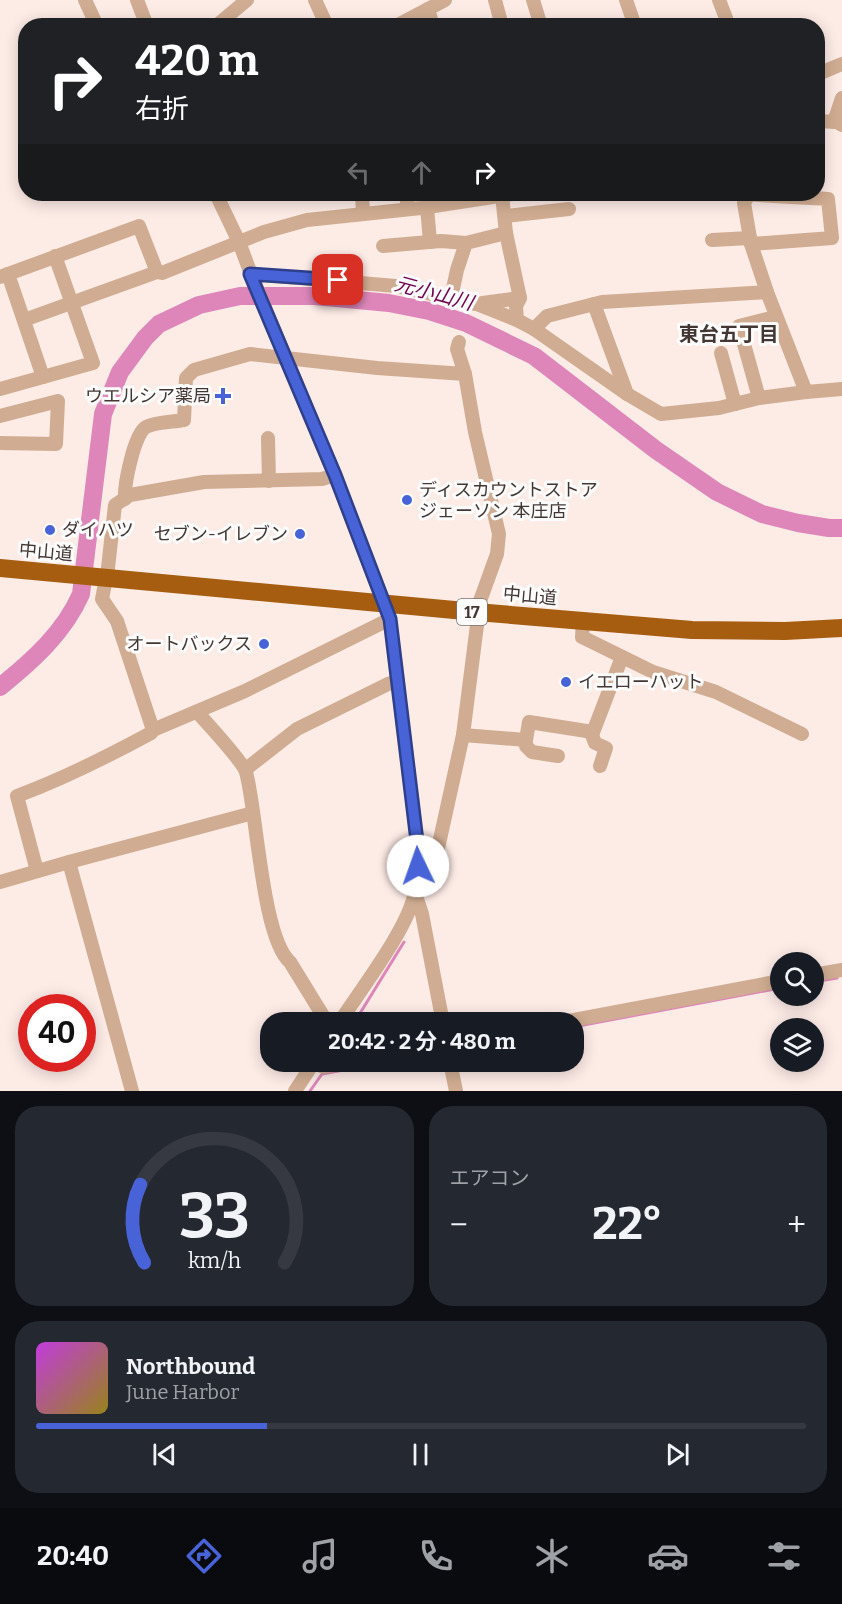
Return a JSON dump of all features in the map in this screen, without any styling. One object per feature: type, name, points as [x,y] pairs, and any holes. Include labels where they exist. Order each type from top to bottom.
[{"type":"highway","name":"中山道","points":[[0,568],[388,611],[476,612],[692,630],[785,632],[842,628]]},
{"type":"street","points":[[85,0],[93,18]]},
{"type":"street","points":[[137,0],[143,18]]},
{"type":"street","points":[[226,18],[247,0]]},
{"type":"street","points":[[315,0],[323,18]]},
{"type":"street","points":[[411,18],[445,0]]},
{"type":"street","points":[[495,0],[500,18]]},
{"type":"street","points":[[533,0],[539,18]]},
{"type":"street","points":[[626,0],[632,18]]},
{"type":"street","points":[[719,0],[726,18]]},
{"type":"street","points":[[428,9],[431,18]]},
{"type":"street","points":[[825,71],[842,64]]},
{"type":"street","points":[[838,123],[842,98]]},
{"type":"street","points":[[712,240],[832,238],[828,199],[825,199]]},
{"type":"street","points":[[219,201],[239,242],[287,358],[388,611],[417,841],[416,886],[409,911],[395,938],[346,1012]]},
{"type":"street","points":[[362,201],[363,214]]},
{"type":"street","points":[[406,201],[408,209]]},
{"type":"street","points":[[504,201],[506,233],[520,298],[516,306],[517,320]]},
{"type":"street","points":[[745,201],[751,241],[767,292],[806,392]]},
{"type":"street","points":[[24,320],[157,272],[162,273],[264,232],[307,220],[408,209],[432,202],[430,242]]},
{"type":"street","points":[[505,216],[569,208]]},
{"type":"street","points":[[43,377],[24,320],[4,276],[139,226],[157,272]]},
{"type":"street","points":[[383,246],[430,242],[466,243],[506,233]]},
{"type":"street","points":[[451,298],[466,243]]},
{"type":"street","points":[[0,389],[93,363],[55,256]]},
{"type":"street","points":[[252,276],[396,286],[475,304],[534,329],[627,394],[661,414],[719,408],[759,398],[842,389]]},
{"type":"street","points":[[534,329],[547,316],[594,304],[767,292]]},
{"type":"street","points":[[475,304],[520,298]]},
{"type":"street","points":[[594,304],[627,394]]},
{"type":"street","points":[[759,398],[739,326],[775,316]]},
{"type":"street","points":[[416,886],[425,878],[435,862],[463,735],[477,625],[476,612],[497,554],[499,534],[475,432],[465,374],[457,349],[459,342]]},
{"type":"street","points":[[722,353],[735,404]]},
{"type":"street","points":[[125,499],[124,489],[138,435],[147,426],[184,420],[186,378],[194,370],[250,354],[465,374]]},
{"type":"street","points":[[0,416],[58,401],[56,444],[0,443]]},
{"type":"street","points":[[268,438],[269,481]]},
{"type":"street","points":[[153,730],[117,621],[102,599],[115,505],[130,495],[204,482],[322,479],[335,475]]},
{"type":"street","points":[[37,871],[17,796],[63,779],[97,763],[153,730],[245,691],[388,611]]},
{"type":"street","points":[[583,621],[582,637],[653,672],[716,692],[802,734]]},
{"type":"street","points":[[600,766],[606,748],[595,742],[592,735],[622,657]]},
{"type":"street","points":[[246,769],[297,729],[397,681]]},
{"type":"street","points":[[197,712],[246,769],[267,901],[277,939],[284,956],[321,1012]]},
{"type":"street","points":[[558,756],[532,752],[526,746],[530,722],[593,732]]},
{"type":"street","points":[[463,735],[526,740]]},
{"type":"street","points":[[0,882],[253,813]]},
{"type":"street","points":[[69,862],[132,1091]]},
{"type":"street","points":[[416,886],[441,1012]]},
{"type":"street","points":[[824,973],[842,970]]},
{"type":"street","points":[[584,1018],[770,983]]},
{"type":"street","points":[[295,1091],[307,1072]]},
{"type":"street","points":[[452,1072],[456,1091]]},
{"type":"waterway","name":"元小山川","points":[[0,687],[24,667],[56,634],[81,594],[103,414],[120,372],[145,338],[159,324],[199,305],[240,296],[315,296],[389,303],[429,311],[466,323],[534,356],[656,450],[717,492],[762,514],[798,523],[842,528]]},
{"type":"waterway","points":[[361,1012],[404,942]]},
{"type":"waterway","points":[[824,980],[837,978]]},
{"type":"waterway","points":[[584,1025],[770,990]]},
{"type":"waterway","points":[[310,1091],[322,1074],[333,1072]]},
{"type":"place","name":"ウエルシア薬局","points":[[223,396]]},
{"type":"place","name":"ディスカウントストア ジェーソン 本庄店","points":[[407,500]]},
{"type":"place","name":"ダイハツ","points":[[50,530]]},
{"type":"place","name":"セブン-イレブン","points":[[300,534]]},
{"type":"place","name":"オートバックス","points":[[264,644]]},
{"type":"place","name":"イエローハット","points":[[566,682]]},
{"type":"district","name":"東台五丁目","points":[[729,334]]},
{"type":"route","points":[[338,280],[250,274],[287,358],[386,604],[390,619],[417,841],[418,866]]}]
